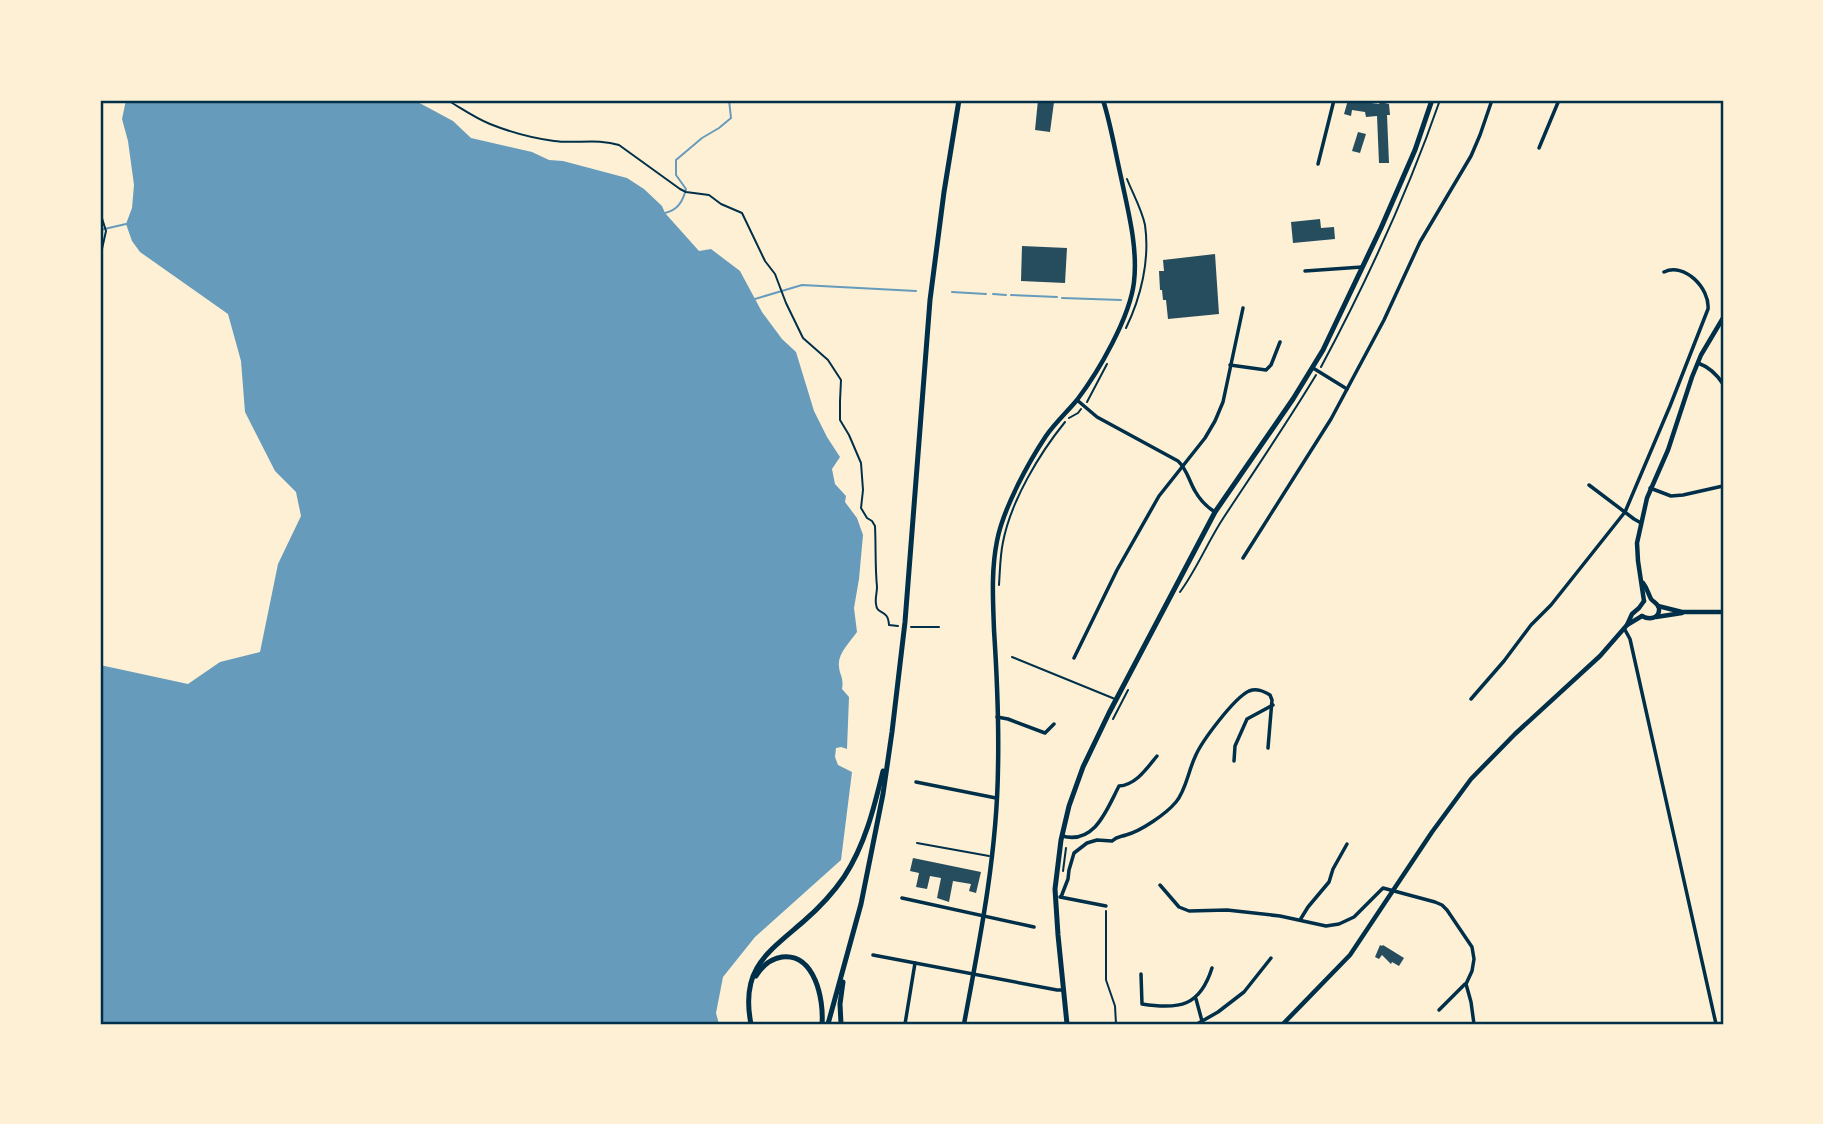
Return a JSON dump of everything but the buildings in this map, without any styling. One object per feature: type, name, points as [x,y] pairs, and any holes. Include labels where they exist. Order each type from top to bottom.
[{"type":"main road","points":[[841,1024],[841,994],[873,848],[892,732],[905,622],[930,300],[959,100]]},
{"type":"main road","points":[[1067,1024],[1057,867],[1069,806],[1083,767],[1215,512],[1316,370],[1415,150],[1432,100]]},
{"type":"main road","points":[[751,1024],[748,1004],[751,985],[766,953],[835,890],[860,847],[870,820],[892,732]]},
{"type":"main road","points":[[828,1024],[853,935]]},
{"type":"main road","points":[[751,985],[759,971],[770,961],[787,957],[799,960],[808,968],[819,991],[822,1024]]},
{"type":"street","points":[[964,1024],[993,857],[997,798],[997,717],[992,601],[997,540],[1007,510],[1040,446],[1095,374],[1118,328],[1134,283],[1135,256],[1131,229],[1103,100]]},
{"type":"street","points":[[1318,164],[1334,100]]},
{"type":"street","points":[[1243,558],[1307,459],[1347,389],[1384,320],[1420,242],[1471,156],[1492,100]]},
{"type":"street","points":[[1539,148],[1559,100]]},
{"type":"street","points":[[1305,271],[1363,267]]},
{"type":"street","points":[[1471,699],[1625,512],[1708,309],[1708,297],[1693,278],[1677,270],[1664,272]]},
{"type":"street","points":[[1074,658],[1117,570],[1159,496],[1205,438],[1215,421],[1223,402],[1242,308]]},
{"type":"street","points":[[1283,1024],[1350,955],[1432,832],[1480,769],[1600,656],[1644,601],[1637,543],[1650,488],[1668,450],[1683,398],[1698,362],[1723,318]]},
{"type":"street","points":[[1230,365],[1266,370],[1271,365],[1280,342]]},
{"type":"street","points":[[1698,362],[1717,374],[1723,384]]},
{"type":"street","points":[[1316,370],[1347,389]]},
{"type":"street","points":[[1077,400],[1097,416],[1183,465],[1195,492],[1215,512]]},
{"type":"street","points":[[1589,485],[1641,523]]},
{"type":"street","points":[[1650,488],[1671,495],[1683,495],[1723,486]]},
{"type":"street","points":[[1642,582],[1652,600],[1665,609],[1682,612],[1723,612]]},
{"type":"street","points":[[1644,601],[1652,600]]},
{"type":"street","points":[[1655,617],[1658,605]]},
{"type":"street","points":[[1639,608],[1642,617]]},
{"type":"street","points":[[1625,626],[1642,617],[1647,619],[1682,612]]},
{"type":"street","points":[[1625,626],[1716,1024]]},
{"type":"street","points":[[1106,906],[1058,897],[1068,879],[1074,853],[1097,839],[1112,841],[1116,837],[1126,836],[1156,818],[1177,801],[1195,755],[1216,723],[1249,691],[1259,690],[1270,695],[1273,705],[1268,748]]},
{"type":"street","points":[[1234,761],[1236,746],[1247,719],[1273,705]]},
{"type":"street","points":[[997,717],[1045,733],[1054,724]]},
{"type":"street","points":[[1064,837],[1077,837],[1097,828],[1119,786],[1128,785],[1157,756]]},
{"type":"street","points":[[916,782],[997,798]]},
{"type":"street","points":[[1300,920],[1329,882],[1347,844]]},
{"type":"street","points":[[1160,886],[1180,907],[1189,911],[1227,909],[1326,926],[1339,924],[1353,917],[1383,887],[1442,905],[1472,947],[1474,959],[1466,984],[1439,1010]]},
{"type":"street","points":[[902,898],[1034,927]]},
{"type":"street","points":[[873,955],[1064,990]]},
{"type":"street","points":[[1196,999],[1199,1023],[1244,992],[1270,958]]},
{"type":"street","points":[[905,1024],[915,963]]},
{"type":"street","points":[[1140,974],[1142,1004],[1176,1006],[1196,999],[1208,983],[1212,968]]},
{"type":"street","points":[[1466,984],[1474,1024]]},
{"type":"lane","points":[[1012,657],[1117,699]]},
{"type":"path","points":[[447,100],[491,124],[510,131],[555,141],[609,142],[619,145],[685,192],[709,195],[742,214],[765,261],[775,274],[803,338],[828,360],[841,380],[840,420],[860,463],[863,482],[861,508],[875,526],[876,605],[879,611],[886,614],[889,625],[898,626]]},
{"type":"path","points":[[1178,595],[1190,579],[1216,530],[1286,424],[1372,265],[1405,192],[1440,100]]},
{"type":"path","points":[[100,115],[100,124]]},
{"type":"path","points":[[1126,176],[1144,225],[1146,264]]},
{"type":"path","points":[[100,212],[106,229],[100,258]]},
{"type":"path","points":[[998,589],[1003,541],[1019,497],[1055,434],[1068,418],[1084,406]]},
{"type":"path","points":[[911,627],[939,627]]},
{"type":"path","points":[[1108,727],[1129,688]]},
{"type":"path","points":[[1063,874],[1064,837]]},
{"type":"path","points":[[917,843],[993,857]]},
{"type":"path","points":[[1106,906],[1106,980],[1115,1006],[1116,1024]]},
{"type":"water","points":[[126,100],[414,100],[453,121],[471,138],[627,178],[662,206],[665,213],[699,251],[711,249],[740,271],[762,312],[782,339],[796,352],[814,411],[840,457],[832,469],[835,484],[846,496],[845,502],[857,518],[863,535],[854,608],[857,632],[839,662],[842,689],[849,697],[847,749],[836,748],[835,757],[838,765],[852,772],[841,860],[755,937],[723,977],[716,1013],[719,1024],[100,1024],[100,665],[188,684],[220,662],[260,652],[278,564],[301,516],[296,492],[275,471],[245,412],[241,361],[228,314],[140,252],[132,241],[126,224],[132,208],[134,185],[122,119]]},
{"type":"waterway","points":[[665,213],[679,204],[686,189],[676,175],[676,160],[731,118],[729,100]]},
{"type":"waterway","points":[[100,230],[126,224]]},
{"type":"waterway","points":[[755,299],[802,285],[916,291]]},
{"type":"waterway","points":[[952,292],[986,294]]},
{"type":"waterway","points":[[993,294],[1006,295]]},
{"type":"waterway","points":[[1011,295],[1057,297]]},
{"type":"waterway","points":[[1062,298],[1121,300]]}]
